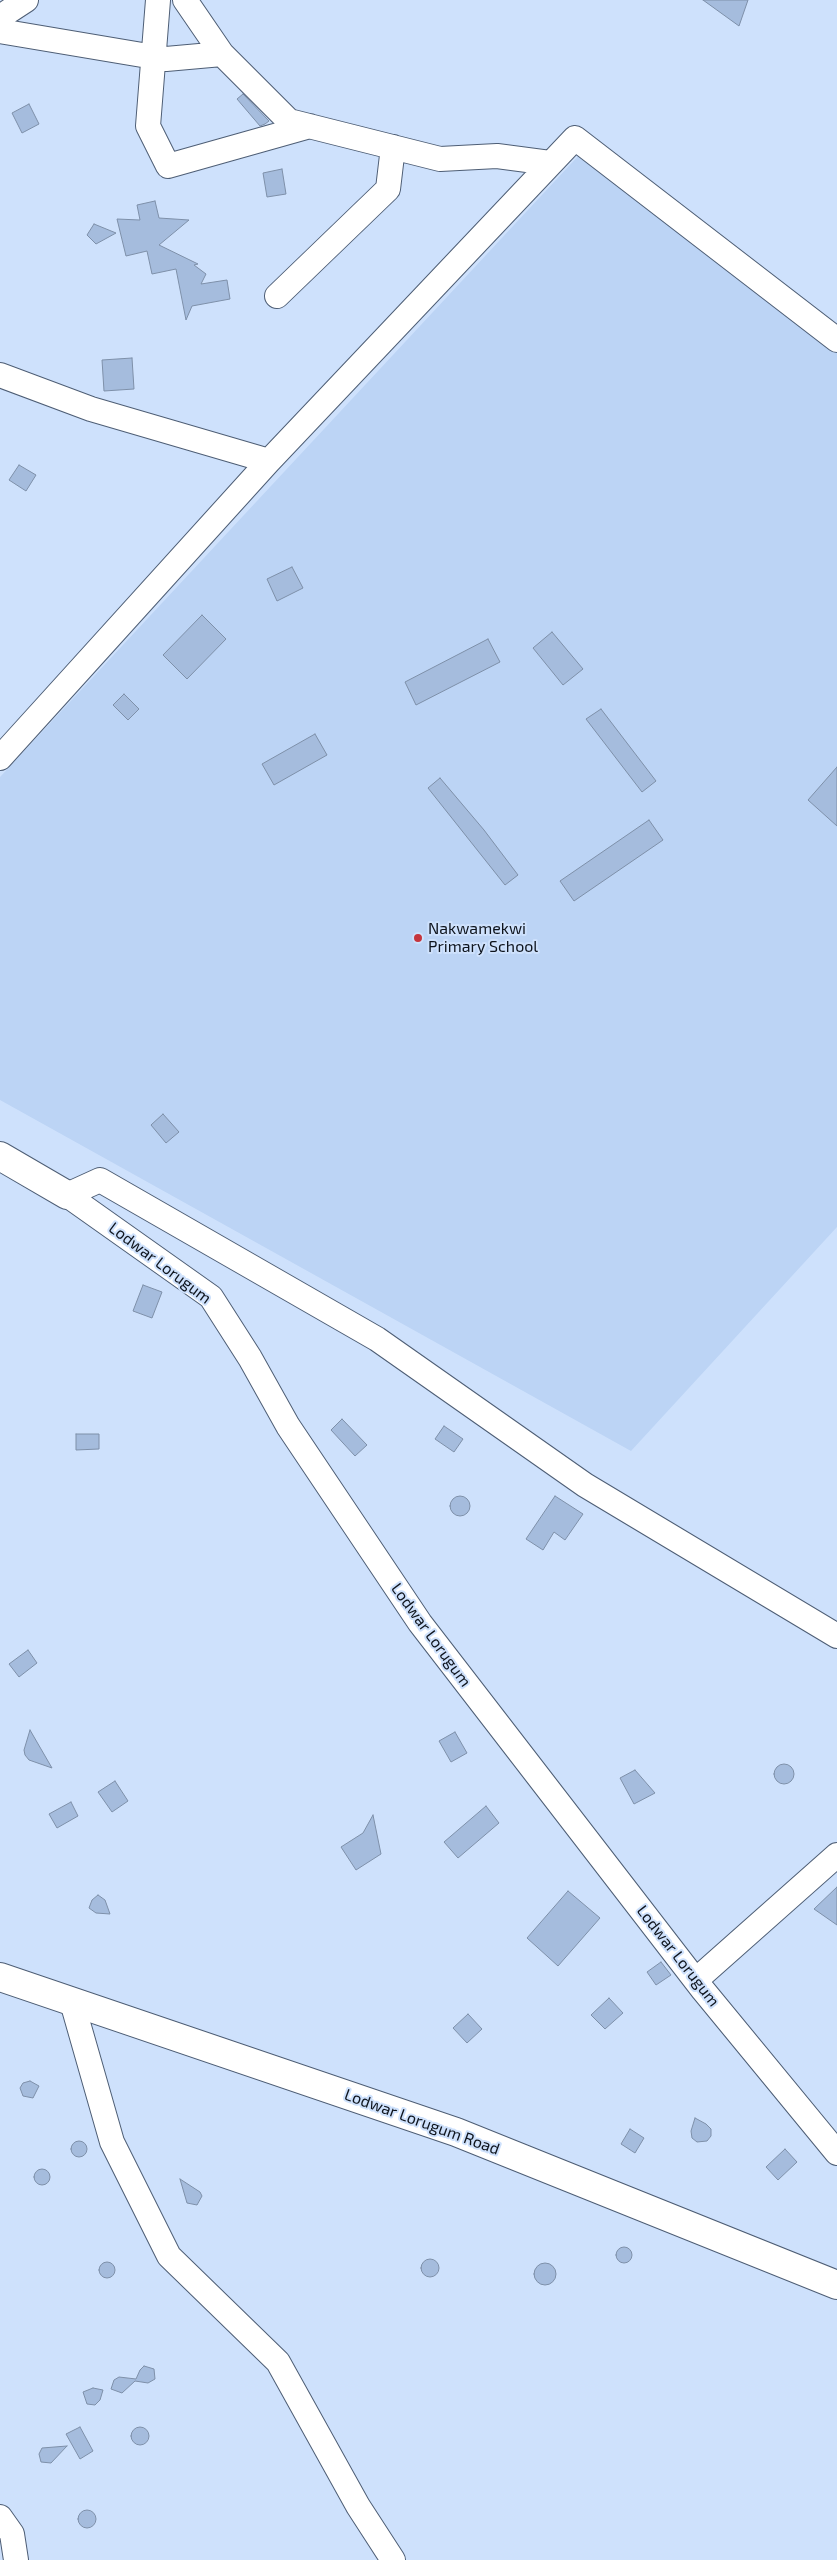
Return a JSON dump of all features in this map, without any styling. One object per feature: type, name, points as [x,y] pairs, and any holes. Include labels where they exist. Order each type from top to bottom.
[{"type":"main road","name":"Lodwar Lorugum","points":[[0,1156],[67,1194]]},
{"type":"main road","name":"Lodwar Lorugum Road","points":[[0,1977],[456,2132],[837,2286]]},
{"type":"street","points":[[0,17],[26,0]]},
{"type":"street","points":[[158,0],[148,126],[168,166],[310,126]]},
{"type":"street","points":[[185,0],[222,54],[288,121],[440,159],[497,156],[550,163]]},
{"type":"street","points":[[0,32],[166,59],[222,54]]},
{"type":"street","points":[[0,758],[269,461],[575,138],[837,340]]},
{"type":"street","points":[[277,296],[388,189],[392,147]]},
{"type":"street","points":[[0,375],[91,409],[269,461]]},
{"type":"street","points":[[67,1194],[100,1180],[377,1339],[586,1485],[837,1636]]},
{"type":"street","name":"Lodwar Lorugum","points":[[67,1194],[211,1296],[250,1358],[288,1426],[420,1624],[696,1980],[837,2153]]},
{"type":"street","points":[[696,1980],[837,1855]]},
{"type":"street","points":[[72,2002],[112,2142],[168,2256],[278,2362],[358,2506],[393,2560]]},
{"type":"street","points":[[0,2517],[12,2534],[16,2560]]},
{"type":"shaded area","name":"Nakwamekwi Primary School","points":[[581,153],[837,348],[837,1227],[631,1451],[0,1100],[0,777]]},
{"type":"building","points":[[703,0],[748,0],[739,26]]},
{"type":"building","points":[[243,94],[269,121],[260,126],[237,99]]},
{"type":"building","points":[[29,104],[39,124],[22,133],[12,113]]},
{"type":"building","points":[[282,169],[286,194],[267,197],[263,173]]},
{"type":"building","points":[[155,201],[159,218],[189,220],[159,245],[198,264],[194,265],[206,274],[201,284],[227,280],[230,299],[192,306],[186,320],[176,269],[152,274],[147,251],[126,256],[117,219],[140,220],[137,205]]},
{"type":"building","points":[[94,224],[116,233],[96,244],[87,235]]},
{"type":"building","points":[[132,358],[134,389],[104,391],[102,360]]},
{"type":"building","points":[[19,465],[36,475],[26,491],[9,480]]},
{"type":"building","points":[[292,567],[303,588],[277,601],[267,579]]},
{"type":"building","points":[[202,615],[226,639],[187,679],[163,655]]},
{"type":"building","points":[[552,632],[583,669],[563,685],[533,648]]},
{"type":"building","points":[[488,639],[500,662],[416,705],[405,682]]},
{"type":"building","points":[[124,694],[139,709],[128,720],[113,705]]},
{"type":"building","points":[[601,709],[656,781],[642,792],[586,719]]},
{"type":"building","points":[[315,734],[327,755],[274,785],[262,764]]},
{"type":"building","points":[[837,767],[837,826],[808,800]]},
{"type":"building","points":[[440,778],[484,830],[518,875],[505,885],[428,788]]},
{"type":"building","points":[[649,820],[663,840],[574,901],[560,881]]},
{"type":"building","points":[[163,1114],[179,1132],[166,1143],[151,1125]]},
{"type":"building","points":[[143,1285],[162,1292],[152,1318],[133,1311]]},
{"type":"building","points":[[342,1419],[367,1445],[355,1456],[331,1430]]},
{"type":"building","points":[[444,1426],[463,1439],[454,1452],[435,1439]]},
{"type":"building","points":[[76,1434],[99,1434],[99,1449],[76,1450]]},
{"type":"building","points":[[460,1496],[467,1499],[470,1506],[467,1513],[460,1516],[453,1513],[450,1506],[453,1499]]},
{"type":"building","points":[[555,1496],[583,1514],[565,1540],[554,1532],[543,1550],[526,1539]]},
{"type":"building","points":[[28,1650],[37,1663],[19,1677],[9,1664]]},
{"type":"building","points":[[30,1730],[52,1768],[29,1760],[25,1755],[24,1750]]},
{"type":"building","points":[[455,1732],[467,1753],[451,1762],[439,1741]]},
{"type":"building","points":[[780,1764],[788,1764],[794,1770],[794,1778],[788,1784],[780,1784],[774,1778],[774,1770]]},
{"type":"building","points":[[635,1770],[655,1793],[634,1804],[620,1778]]},
{"type":"building","points":[[115,1781],[128,1801],[112,1812],[98,1792]]},
{"type":"building","points":[[71,1802],[78,1816],[57,1828],[49,1814]]},
{"type":"building","points":[[486,1806],[499,1823],[458,1858],[444,1842]]},
{"type":"building","points":[[373,1815],[381,1854],[356,1870],[341,1847],[363,1833]]},
{"type":"building","points":[[837,1887],[837,1925],[814,1909]]},
{"type":"building","points":[[568,1891],[600,1918],[558,1966],[527,1938]]},
{"type":"building","points":[[98,1895],[105,1900],[110,1914],[96,1913],[89,1908],[92,1900]]},
{"type":"building","points":[[661,1962],[671,1975],[656,1985],[647,1972]]},
{"type":"building","points":[[609,1998],[623,2013],[605,2029],[591,2015]]},
{"type":"building","points":[[468,2014],[482,2029],[467,2043],[453,2028]]},
{"type":"building","points":[[30,2081],[39,2086],[33,2098],[23,2096],[20,2088],[23,2083]]},
{"type":"building","points":[[695,2118],[711,2129],[711,2136],[707,2141],[697,2142],[692,2138],[691,2131]]},
{"type":"building","points":[[630,2129],[644,2138],[635,2153],[621,2144]]},
{"type":"building","points":[[76,2141],[82,2141],[87,2146],[85,2155],[76,2157],[71,2152],[71,2146]]},
{"type":"building","points":[[785,2149],[797,2162],[778,2180],[766,2167]]},
{"type":"building","points":[[39,2169],[45,2169],[50,2174],[48,2183],[39,2185],[34,2180],[34,2174]]},
{"type":"building","points":[[180,2179],[200,2192],[202,2196],[197,2205],[187,2203]]},
{"type":"building","points":[[621,2247],[627,2247],[632,2252],[630,2261],[621,2263],[616,2258],[616,2252]]},
{"type":"building","points":[[430,2259],[436,2262],[439,2268],[436,2274],[430,2277],[424,2274],[421,2268],[424,2262]]},
{"type":"building","points":[[104,2262],[110,2262],[115,2267],[113,2276],[104,2278],[99,2273],[99,2267]]},
{"type":"building","points":[[545,2263],[553,2266],[556,2274],[553,2282],[545,2285],[537,2282],[534,2274],[537,2266]]},
{"type":"building","points":[[144,2366],[154,2369],[155,2379],[148,2383],[135,2381],[122,2393],[111,2389],[114,2380],[119,2377],[136,2379]]},
{"type":"building","points":[[93,2388],[103,2390],[100,2400],[95,2405],[87,2404],[83,2392]]},
{"type":"building","points":[[80,2427],[93,2451],[80,2459],[66,2434]]},
{"type":"building","points":[[140,2427],[146,2430],[149,2436],[146,2442],[140,2445],[134,2442],[131,2436],[134,2430]]},
{"type":"building","points":[[67,2446],[51,2463],[41,2462],[39,2454],[42,2448]]},
{"type":"building","points":[[87,2510],[93,2513],[96,2519],[93,2525],[87,2528],[81,2525],[78,2519],[81,2513]]},
{"type":"place","name":"Nakwamekwi Primary School","points":[[418,938]]}]
